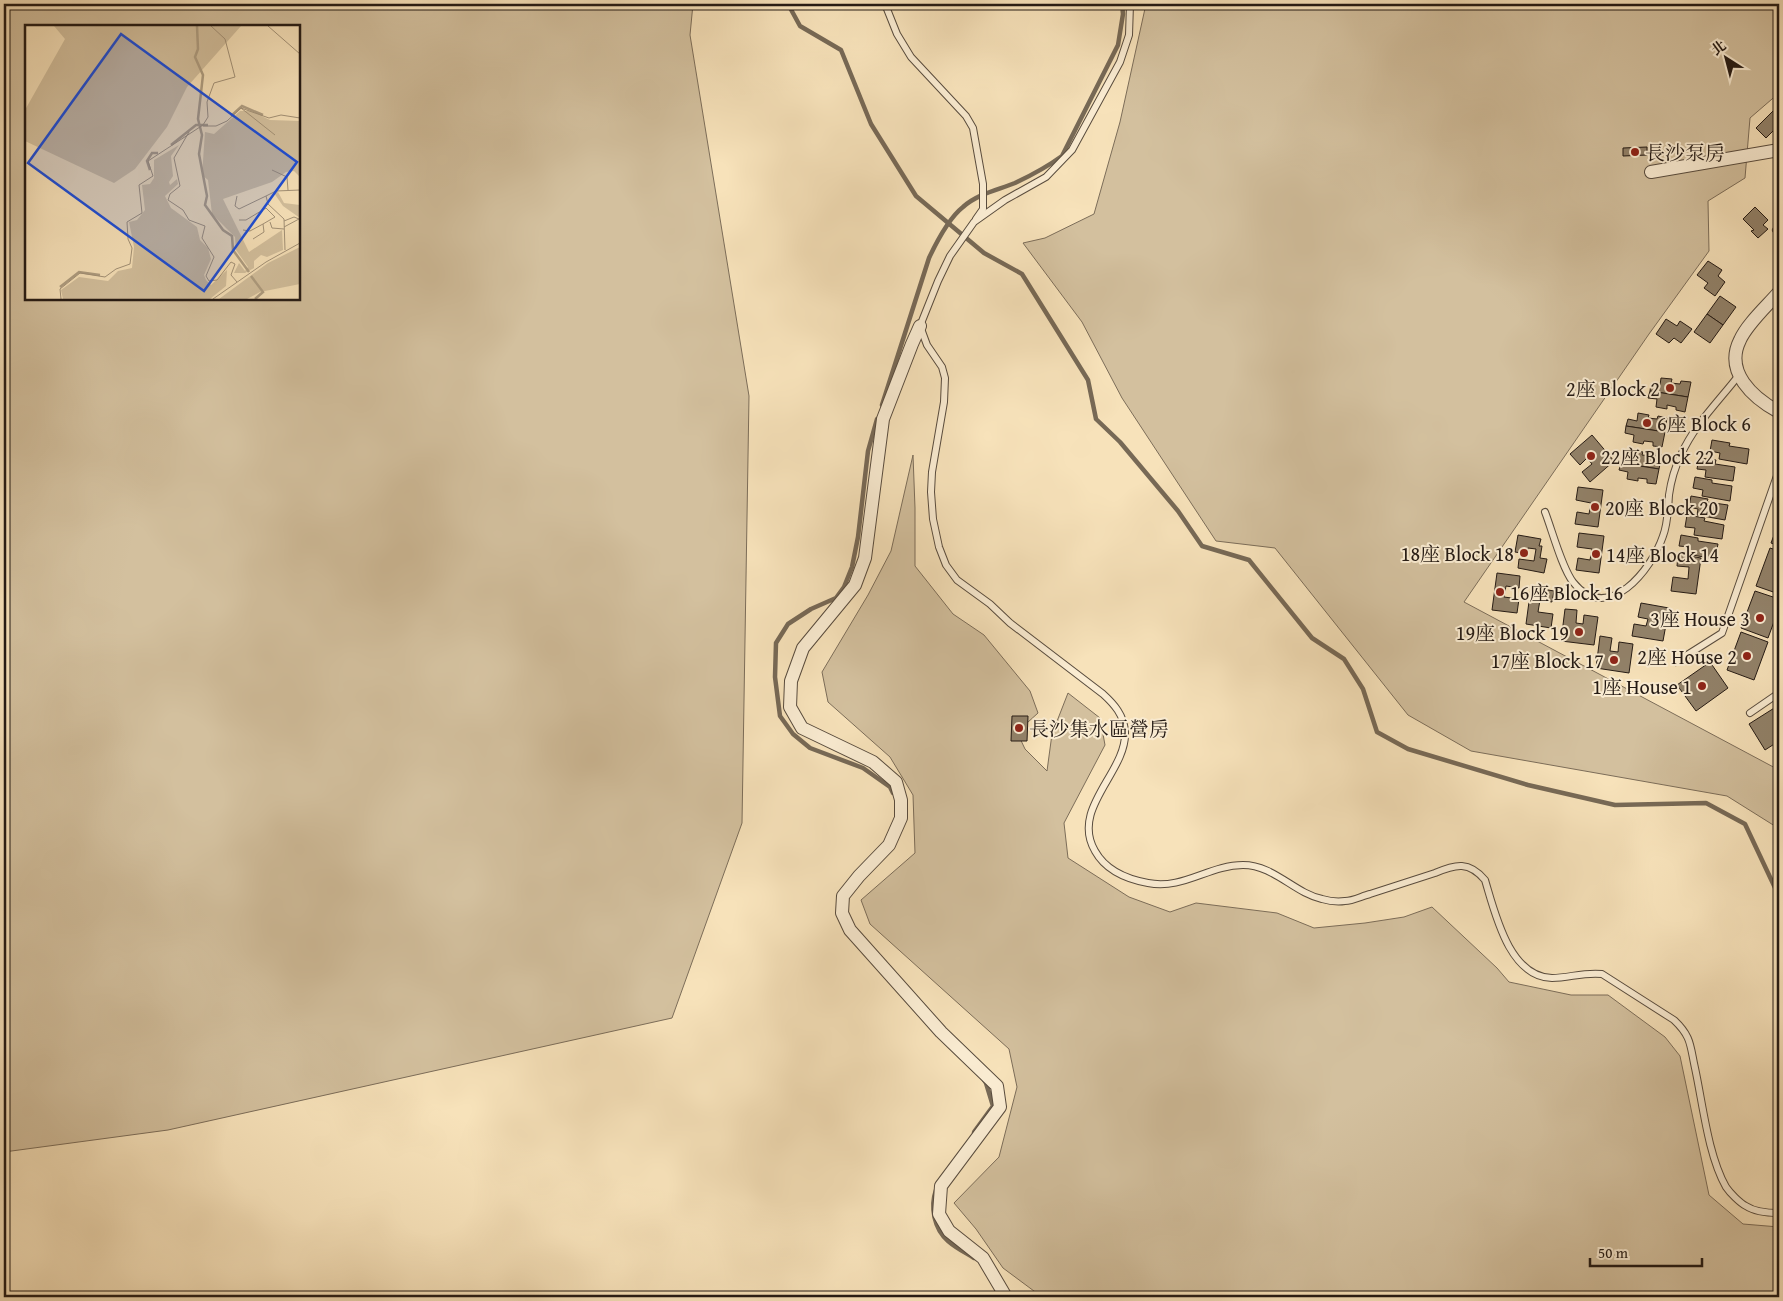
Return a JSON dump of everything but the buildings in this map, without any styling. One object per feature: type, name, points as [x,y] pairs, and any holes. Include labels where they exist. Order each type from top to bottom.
[{"type":"street","points":[[1651,172],[1779,150]]},
{"type":"street","points":[[1779,292],[1740,339],[1736,357],[1739,375],[1745,386],[1754,395],[1779,412]]},
{"type":"street","points":[[920,326],[883,419],[865,558],[855,585],[803,648],[792,681],[790,707],[802,728],[873,762],[896,782],[901,800],[901,818],[889,844],[843,896],[842,913],[850,930],[942,1032],[996,1086],[1000,1107],[941,1186],[939,1214],[950,1231],[983,1258],[1006,1297]]},
{"type":"lane","points":[[885,4],[897,34],[911,56],[966,116],[973,128],[983,184],[983,209],[950,256],[938,280],[920,326],[927,345],[942,367],[945,378],[944,402],[932,472],[933,519],[939,546],[946,565],[957,580],[990,604],[1010,623],[1115,705],[1123,721],[1125,733],[1124,746],[1096,800],[1088,823],[1090,843],[1098,856],[1110,870],[1130,879],[1143,882],[1174,884],[1224,867],[1244,865],[1259,867],[1282,878],[1294,887],[1321,899],[1346,902],[1449,867],[1465,865],[1478,872],[1485,880],[1509,948],[1520,963],[1539,976],[1552,978],[1588,972],[1602,974],[1685,1029],[1691,1044],[1693,1063],[1714,1156],[1727,1189],[1746,1206],[1766,1213],[1779,1213]]},
{"type":"lane","points":[[974,222],[1005,200],[1046,177],[1072,150],[1120,62],[1130,35],[1130,4]]},
{"type":"lane","points":[[1545,512],[1566,570],[1580,590],[1591,596],[1603,598],[1615,596],[1626,590],[1643,573],[1655,555],[1664,536],[1668,516],[1669,495],[1673,475],[1680,456],[1690,438],[1739,375]]},
{"type":"lane","points":[[1676,662],[1722,633],[1779,470]]},
{"type":"lane","points":[[1750,713],[1779,693]]},
{"type":"shaded area","points":[[4,4],[693,4],[690,35],[749,396],[742,823],[672,1018],[168,1130],[4,1152]]},
{"type":"shaded area","points":[[1146,4],[1779,4],[1779,93],[1750,118],[1745,178],[1708,201],[1709,251],[1649,334],[1464,602],[1779,770],[1779,832],[1778,828],[1727,796],[1471,751],[1408,715],[1275,548],[1216,541],[1122,398],[1082,322],[1023,243],[1045,238],[1094,214],[1120,122]]},
{"type":"shaded area","points":[[913,455],[915,566],[953,614],[984,635],[1030,691],[1038,713],[1017,732],[1025,749],[1047,771],[1052,734],[1068,693],[1100,718],[1105,745],[1064,823],[1068,858],[1129,897],[1170,912],[1196,903],[1277,913],[1314,928],[1404,917],[1432,907],[1497,968],[1509,982],[1571,995],[1608,995],[1665,1037],[1680,1056],[1709,1195],[1743,1224],[1779,1227],[1779,1297],[1042,1297],[1003,1268],[976,1229],[954,1203],[999,1157],[1017,1087],[1009,1049],[870,924],[861,900],[915,853],[913,795],[890,757],[828,702],[822,672],[868,595],[891,551]]},
{"type":"waterway","points":[[788,4],[800,26],[841,50],[871,124],[916,196],[984,253],[1022,274],[1088,380],[1096,419],[1120,442],[1178,511],[1202,546],[1249,560],[1312,638],[1344,659],[1363,689],[1377,732],[1408,749],[1528,785],[1615,805],[1706,803],[1745,824],[1779,893]]},
{"type":"waterway","points":[[882,405],[929,258],[944,230],[953,217],[969,203],[1027,177],[1062,156],[1118,45],[1123,14],[1122,4]]},
{"type":"waterway","points":[[877,419],[868,451],[858,537],[852,567],[844,587],[836,598],[811,609],[788,624],[776,643],[775,677],[780,716],[793,734],[810,748],[863,768],[890,787],[893,793]]},
{"type":"waterway","points":[[974,1132],[993,1106],[984,1080]]},
{"type":"waterway","points":[[936,1190],[933,1210],[939,1230],[951,1244],[974,1258]]},
{"type":"place","name":"長沙泵房","points":[[1635,152]]},
{"type":"place","name":"2座 Block 2","points":[[1670,388]]},
{"type":"place","name":"6座 Block 6","points":[[1647,423]]},
{"type":"place","name":"22座 Block 22","points":[[1591,456]]},
{"type":"place","name":"20座 Block 20","points":[[1595,507]]},
{"type":"place","name":"18座 Block 18","points":[[1524,553]]},
{"type":"place","name":"14座 Block 14","points":[[1596,554]]},
{"type":"place","name":"16座 Block 16","points":[[1500,592]]},
{"type":"place","name":"3座 House 3","points":[[1760,618]]},
{"type":"place","name":"19座 Block 19","points":[[1579,632]]},
{"type":"place","name":"2座 House 2","points":[[1747,656]]},
{"type":"place","name":"17座 Block 17","points":[[1614,660]]},
{"type":"place","name":"1座 House 1","points":[[1702,686]]},
{"type":"place","name":"長沙集水區營房","points":[[1019,728]]}]
